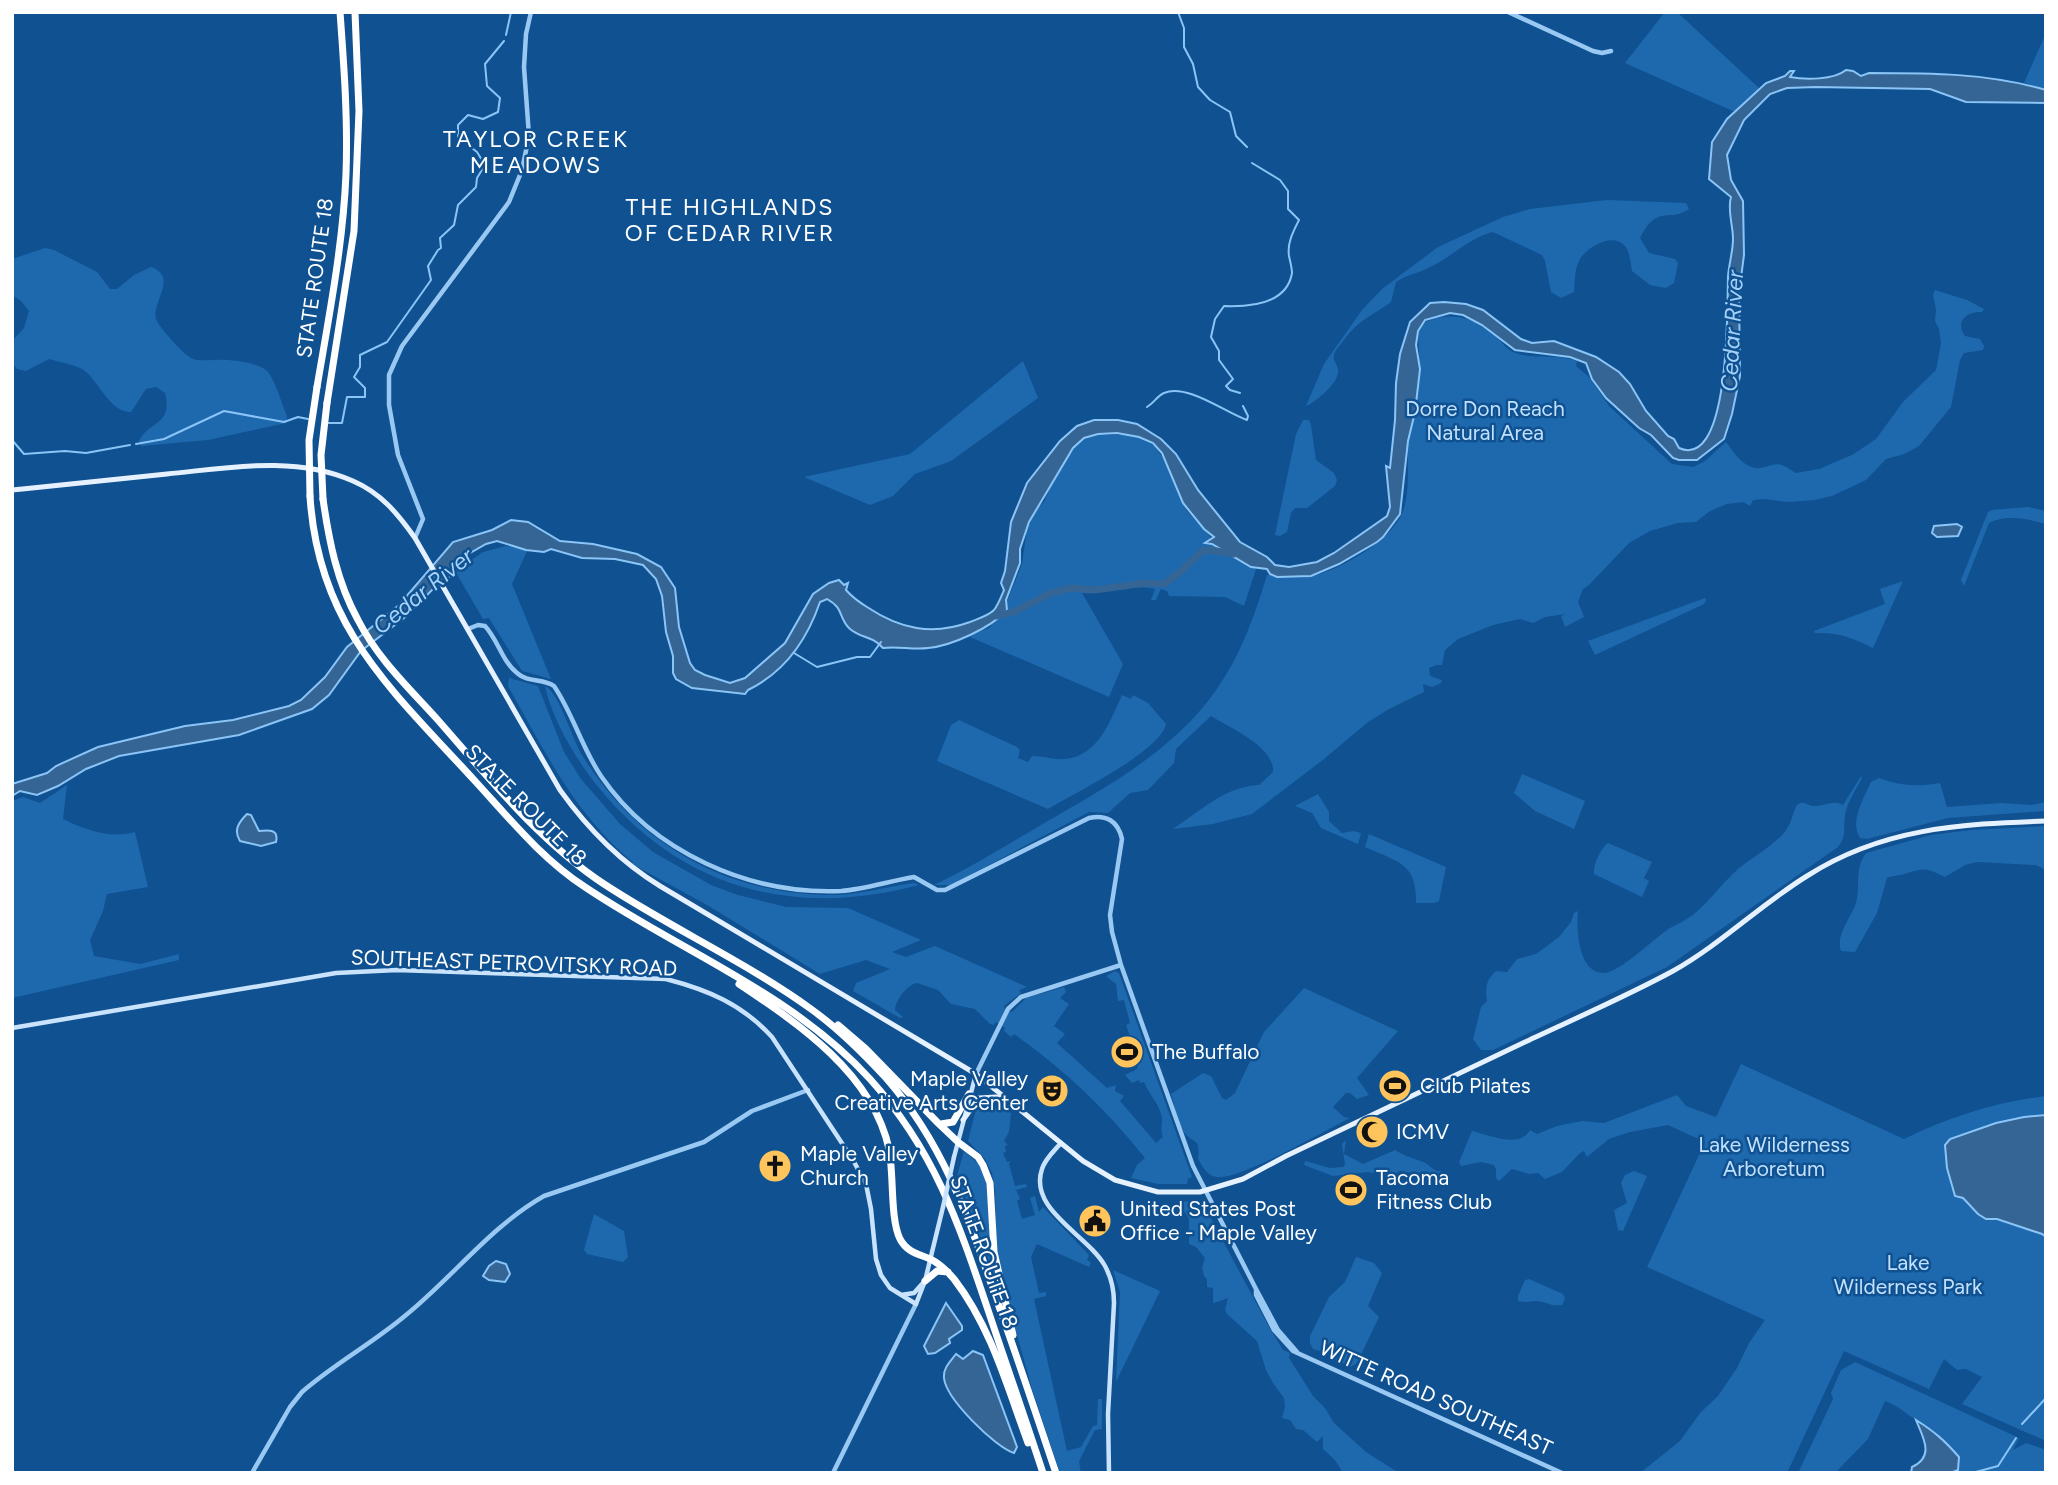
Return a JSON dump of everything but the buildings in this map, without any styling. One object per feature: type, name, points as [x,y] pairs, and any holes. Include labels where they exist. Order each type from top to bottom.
[{"type":"highway","name":"STATE ROUTE 18","points":[[340,12],[346,174],[338,258],[309,440],[312,525],[318,555],[343,618],[356,644],[381,677],[522,832],[559,867],[583,886],[781,1003],[845,1053],[905,1122],[937,1176],[960,1226],[1041,1473]]},
{"type":"highway","name":"STATE ROUTE 18","points":[[355,12],[359,111],[354,231],[321,455],[323,499],[331,547],[339,578],[352,610],[389,668],[551,843],[575,864],[627,899],[777,986],[812,1010],[850,1041],[889,1082],[928,1136],[965,1208],[1056,1473]]},
{"type":"highway","points":[[708,961],[778,1010],[823,1048],[855,1080],[878,1116],[887,1142],[899,1236],[911,1252],[930,1259],[948,1272],[984,1326],[1041,1473]]},
{"type":"highway","points":[[777,986],[848,1033],[939,1124],[978,1157],[989,1177],[994,1252],[1025,1380]]},
{"type":"highway","points":[[939,1124],[953,1122],[969,1094]]},
{"type":"highway","points":[[925,1281],[937,1271],[948,1272]]},
{"type":"main road","points":[[12,490],[274,466],[325,472],[351,480],[384,499],[426,555],[560,790],[589,827],[618,856],[660,886],[975,1074],[1095,1170],[1127,1185],[1170,1193],[1205,1191],[1243,1179],[1674,970],[1734,931],[1798,881],[1856,851],[1884,840],[1930,829],[2046,821]]},
{"type":"main road","name":"SOUTHEAST PETROVITSKY ROAD","points":[[12,1028],[345,972],[397,970],[666,979],[708,992],[745,1012],[772,1037],[866,1184],[877,1265],[887,1285],[916,1304]]},
{"type":"main road","points":[[916,1304],[928,1271],[975,1074]]},
{"type":"main road","points":[[963,1120],[976,1100],[983,1097],[996,1097],[1012,1102]]},
{"type":"main road","points":[[1062,1142],[1041,1170],[1042,1195],[1051,1210],[1099,1257],[1112,1285],[1114,1303],[1108,1413],[1109,1473]]},
{"type":"main road","points":[[897,1294],[908,1295],[916,1292],[928,1271]]},
{"type":"street","points":[[415,538],[423,519],[398,455],[389,405],[389,375],[402,346],[509,202],[515,189],[529,136],[523,67],[531,12]]},
{"type":"street","points":[[1508,12],[1593,51],[1611,51]]},
{"type":"street","name":"WITTE ROAD SOUTHEAST","points":[[468,629],[478,625],[485,626],[515,671],[530,680],[547,682],[555,688],[600,774],[649,827],[710,866],[750,880],[795,889],[842,891],[914,877],[937,890],[946,890],[1089,818],[1101,816],[1109,819],[1122,836],[1110,915],[1121,965],[1186,1147],[1205,1191],[1273,1321],[1297,1352]]},
{"type":"street","points":[[975,1074],[1014,1002],[1031,993],[1121,965]]},
{"type":"street","points":[[252,1473],[302,1392],[403,1318],[505,1222],[527,1206],[544,1196],[704,1142],[752,1111],[808,1090]]},
{"type":"street","name":"WITTE ROAD SOUTHEAST","points":[[1255,1289],[1279,1337],[1289,1348],[1562,1473]]},
{"type":"street","points":[[833,1473],[916,1304]]},
{"type":"street","points":[[1261,1305],[1273,1321]]},
{"type":"green space","points":[[1665,12],[1677,12],[1760,89],[1735,112],[1625,63]]},
{"type":"green space","points":[[2046,33],[2046,89],[2024,83]]},
{"type":"green space","points":[[1607,200],[1686,203],[1689,209],[1682,213],[1658,217],[1646,227],[1640,238],[1649,253],[1675,259],[1678,263],[1674,283],[1666,288],[1650,285],[1632,271],[1628,251],[1622,243],[1609,240],[1595,245],[1584,254],[1577,267],[1574,292],[1561,298],[1551,292],[1542,255],[1493,232],[1484,235],[1435,265],[1396,282],[1391,302],[1355,327],[1336,350],[1334,361],[1338,375],[1321,396],[1306,406],[1324,364],[1362,310],[1382,289],[1438,247],[1503,217],[1530,209]]},
{"type":"green space","points":[[45,248],[97,272],[110,289],[117,289],[134,275],[151,267],[159,271],[164,283],[155,312],[156,319],[165,332],[191,358],[242,362],[267,371],[276,386],[287,416],[286,423],[208,440],[141,446],[139,441],[143,434],[159,422],[166,411],[165,393],[156,387],[146,389],[131,412],[123,411],[78,367],[49,359],[26,371],[17,369],[12,362],[12,341],[24,328],[29,311],[12,295],[12,259]]},
{"type":"green space","name":"Dorre Don Reach Natural Area","points":[[1935,290],[1967,300],[1984,309],[1982,312],[1967,315],[1961,326],[1965,336],[1980,339],[1983,350],[1964,353],[1960,360],[1951,407],[1919,446],[1886,459],[1866,480],[1832,496],[1815,500],[1788,502],[1765,499],[1753,500],[1750,506],[1743,502],[1727,504],[1710,511],[1696,522],[1678,523],[1650,531],[1629,543],[1583,589],[1578,602],[1584,617],[1565,627],[1561,616],[1565,614],[1545,617],[1533,623],[1520,619],[1493,625],[1458,639],[1445,650],[1442,665],[1429,668],[1430,676],[1442,680],[1441,683],[1432,687],[1423,684],[1424,692],[1368,722],[1252,814],[1213,824],[1173,829],[1224,795],[1247,786],[1259,785],[1273,772],[1272,763],[1259,746],[1211,716],[1176,749],[1174,763],[1148,790],[1130,793],[1108,813],[1089,812],[951,885],[934,885],[991,855],[1107,786],[1146,760],[1182,730],[1211,698],[1232,665],[1255,612],[1267,575],[1301,577],[1325,572],[1366,551],[1390,530],[1399,519],[1406,500],[1409,435],[1419,370],[1418,328],[1422,323],[1443,317],[1462,318],[1488,330],[1513,352],[1577,361],[1576,366],[1589,377],[1609,406],[1672,464],[1693,467],[1705,461],[1726,442],[1747,465],[1759,468],[1780,464],[1796,473],[1819,469],[1852,455],[1876,439],[1903,402],[1936,370],[1941,343],[1935,321]]},
{"type":"green space","points":[[1023,361],[1038,398],[951,461],[915,474],[893,496],[870,505],[804,477],[910,454]]},
{"type":"green space","points":[[1303,420],[1309,420],[1311,425],[1316,460],[1334,473],[1337,480],[1335,486],[1307,508],[1295,508],[1291,513],[1287,532],[1280,536],[1275,535],[1296,434]]},
{"type":"green space","points":[[1096,435],[1134,435],[1154,445],[1165,461],[1187,511],[1207,532],[1218,549],[1256,569],[1244,606],[1225,597],[1169,596],[1167,591],[1161,589],[1156,600],[1151,600],[1155,589],[1147,588],[1082,593],[1123,664],[1109,697],[970,637],[989,628],[1001,616],[1022,564],[1027,529],[1036,510],[1044,502],[1054,478],[1074,448],[1082,440]]},
{"type":"green space","points":[[2028,507],[2046,511],[2046,524],[2010,518],[1989,523],[1964,586],[1961,580],[1988,512]]},
{"type":"green space","points":[[506,546],[528,549],[512,584],[551,679],[522,671],[489,618],[483,619],[455,571],[483,552]]},
{"type":"green space","points":[[1903,581],[1873,648],[1845,636],[1815,633],[1814,631],[1885,604],[1880,589]]},
{"type":"green space","points":[[1705,598],[1704,604],[1595,655],[1588,641]]},
{"type":"green space","points":[[509,678],[538,686],[564,752],[581,779],[620,824],[653,852],[711,885],[786,907],[848,908],[921,940],[892,952],[906,957],[935,946],[1027,987],[1019,990],[1021,993],[1005,1005],[1004,1008],[1012,1012],[1026,998],[1064,987],[1066,992],[1060,998],[1069,1004],[1054,1026],[1065,1034],[1057,1043],[1107,1088],[1116,1085],[1115,1091],[1124,1096],[1120,1101],[1156,1143],[1163,1137],[1160,1110],[1144,1082],[1140,1083],[1139,1080],[1132,1083],[1125,1075],[1137,1069],[1139,1061],[1126,1025],[1130,1023],[1124,1000],[1118,1001],[1116,984],[1106,976],[1115,971],[1119,973],[1192,1177],[1187,1184],[1158,1184],[1131,1178],[1137,1165],[1145,1158],[1116,1123],[1050,1061],[1014,1034],[1011,1037],[1004,1031],[1005,1028],[996,1022],[990,1024],[975,1009],[951,1004],[938,990],[917,983],[906,990],[897,1001],[895,1010],[903,1017],[900,1018],[853,991],[856,983],[890,969],[866,960],[820,974],[707,905],[632,864],[577,803],[508,686]]},
{"type":"green space","points":[[545,686],[560,706],[582,755],[604,786],[628,813],[655,837],[685,856],[716,872],[750,884],[786,892],[836,895],[914,883],[919,885],[873,894],[828,898],[785,896],[744,887],[704,872],[667,851],[632,823],[599,788],[566,740]]},
{"type":"green space","points":[[1122,695],[1131,699],[1133,695],[1148,703],[1166,724],[1161,735],[1133,759],[1048,809],[937,761],[951,725],[959,720],[1017,747],[1020,750],[1018,758],[1028,762],[1032,756],[1066,759],[1077,756],[1087,751],[1102,735]]},
{"type":"green space","points":[[1522,774],[1585,801],[1574,829],[1535,811],[1514,793]]},
{"type":"green space","points":[[1861,776],[1846,810],[1844,836],[1838,847],[1667,967],[1493,1050],[1481,1050],[1473,1039],[1481,1007],[1487,1001],[1487,984],[1493,974],[1496,971],[1507,972],[1517,959],[1536,954],[1559,937],[1571,922],[1574,913],[1578,911],[1580,949],[1589,966],[1595,971],[1611,971],[1699,910],[1738,869],[1784,833],[1797,805],[1843,805]]},
{"type":"green space","points":[[1879,778],[1909,785],[1940,783],[1947,807],[2001,803],[2032,805],[2046,802],[2046,811],[1948,818],[1867,839],[1860,838],[1856,824],[1859,810],[1871,782]]},
{"type":"green space","points":[[67,785],[63,819],[98,832],[135,832],[148,887],[107,894],[103,911],[90,940],[94,956],[140,964],[179,954],[179,960],[12,998],[12,801],[23,797],[40,803]]},
{"type":"green space","points":[[1318,794],[1329,812],[1329,821],[1342,833],[1361,833],[1358,844],[1321,828],[1312,813],[1295,806]]},
{"type":"green space","points":[[2046,826],[2046,870],[2036,865],[1977,862],[1965,865],[1945,877],[1929,870],[1921,870],[1887,878],[1877,913],[1855,952],[1841,951],[1840,939],[1856,903],[1860,865],[1866,853],[1931,835]]},
{"type":"green space","points":[[1369,834],[1446,867],[1439,901],[1416,903],[1413,879],[1409,871],[1395,860],[1365,847]]},
{"type":"green space","points":[[1608,843],[1652,862],[1644,878],[1649,881],[1642,897],[1594,874],[1598,857]]},
{"type":"green space","points":[[1304,988],[1398,1031],[1357,1078],[1369,1095],[1357,1099],[1346,1093],[1333,1107],[1344,1117],[1350,1118],[1283,1154],[1229,1176],[1211,1175],[1198,1159],[1197,1144],[1182,1128],[1171,1094],[1203,1073],[1211,1076],[1222,1098],[1226,1100],[1235,1093],[1264,1032]]},
{"type":"green space","points":[[1741,1064],[1904,1139],[1973,1112],[2046,1096],[2046,1117],[2007,1121],[2006,1124],[1978,1129],[1971,1136],[1969,1133],[1961,1136],[1950,1184],[1955,1196],[1963,1198],[1986,1219],[1997,1219],[2046,1237],[2046,1441],[1962,1404],[1982,1377],[1966,1369],[1957,1370],[1944,1359],[1929,1389],[1844,1351],[1787,1473],[1640,1473],[1680,1441],[1700,1413],[1718,1396],[1765,1320],[1647,1267],[1705,1142],[1668,1125],[1630,1132],[1609,1139],[1587,1157],[1584,1151],[1580,1153],[1562,1172],[1545,1179],[1538,1173],[1529,1174],[1512,1169],[1499,1181],[1494,1165],[1481,1162],[1461,1166],[1459,1162],[1472,1131],[1503,1139],[1519,1139],[1530,1130],[1537,1134],[1557,1126],[1582,1121],[1604,1123],[1677,1095],[1686,1106],[1716,1117]]},
{"type":"green space","points":[[987,1100],[993,1106],[1011,1113],[1009,1132],[1004,1141],[1008,1145],[1003,1153],[1007,1162],[1011,1161],[1009,1164],[1015,1186],[1026,1184],[1027,1187],[1016,1190],[1022,1219],[1035,1215],[1030,1198],[1035,1196],[1039,1212],[1043,1207],[1089,1255],[1089,1267],[1037,1244],[1031,1257],[1039,1293],[1046,1292],[1046,1296],[1034,1299],[1067,1451],[1081,1447],[1093,1426],[1097,1425],[1098,1399],[1102,1399],[1102,1429],[1095,1430],[1079,1461],[1081,1473],[1060,1473],[1032,1389],[1000,1273],[992,1173],[985,1159],[968,1141],[975,1113],[981,1102]]},
{"type":"green space","points":[[1346,1140],[1344,1154],[1363,1164],[1395,1150],[1443,1172],[1441,1181],[1436,1188],[1433,1184],[1434,1176],[1400,1171],[1391,1176],[1368,1172],[1333,1176],[1304,1165],[1305,1161],[1330,1168],[1343,1167],[1345,1164],[1342,1144]]},
{"type":"green space","points":[[964,1151],[979,1164],[988,1183],[1000,1290],[957,1176]]},
{"type":"green space","points":[[1634,1171],[1647,1176],[1623,1231],[1618,1230],[1614,1210],[1627,1203],[1621,1183],[1625,1175]]},
{"type":"green space","points":[[1178,1201],[1199,1202],[1207,1211],[1269,1327],[1283,1350],[1290,1353],[1289,1358],[1334,1423],[1366,1452],[1399,1473],[1343,1473],[1335,1460],[1323,1449],[1323,1436],[1317,1442],[1303,1430],[1296,1429],[1290,1420],[1282,1418],[1284,1398],[1266,1370],[1257,1341],[1227,1314],[1225,1310],[1228,1298],[1213,1302],[1213,1288],[1207,1287],[1202,1267],[1205,1258],[1196,1247],[1189,1244],[1189,1219]]},
{"type":"green space","points":[[594,1214],[624,1231],[628,1257],[623,1262],[587,1254],[584,1250]]},
{"type":"green space","points":[[1356,1257],[1374,1263],[1382,1273],[1368,1306],[1379,1317],[1357,1363],[1351,1367],[1327,1353],[1313,1349],[1310,1336],[1329,1297],[1345,1282]]},
{"type":"green space","points":[[1113,1270],[1160,1291],[1116,1382],[1120,1292]]},
{"type":"green space","points":[[1529,1279],[1563,1294],[1565,1299],[1562,1305],[1518,1301],[1525,1280]]},
{"type":"green space","points":[[1855,1362],[2019,1438],[2013,1450],[2026,1443],[2046,1450],[2046,1473],[1957,1473],[1959,1464],[1942,1439],[1885,1401],[1868,1439],[1835,1473],[1798,1473],[1833,1399],[1831,1393],[1841,1370]]},
{"type":"water","name":"Cedar River","points":[[1846,70],[1861,76],[1869,73],[1936,74],[2002,80],[2046,90],[2046,103],[1966,102],[1930,89],[1787,88],[1770,94],[1744,120],[1727,155],[1731,180],[1743,201],[1744,255],[1739,293],[1740,376],[1724,439],[1697,460],[1673,458],[1651,435],[1639,428],[1606,398],[1592,379],[1586,363],[1570,357],[1515,350],[1482,325],[1463,315],[1450,313],[1425,320],[1418,331],[1416,345],[1420,369],[1400,514],[1377,542],[1339,564],[1311,576],[1277,577],[1267,569],[1251,567],[1212,544],[1205,543],[1214,537],[1183,503],[1162,453],[1153,443],[1117,433],[1098,434],[1084,438],[1073,448],[1029,522],[1020,549],[1020,563],[1006,600],[1007,610],[981,629],[948,644],[922,648],[883,648],[850,629],[836,606],[827,599],[820,602],[801,642],[784,664],[745,694],[692,688],[676,679],[673,673],[673,656],[666,632],[662,596],[656,579],[643,565],[615,559],[582,558],[551,549],[544,552],[526,550],[497,541],[465,556],[452,575],[435,587],[404,618],[361,651],[329,695],[312,709],[239,735],[119,756],[86,769],[37,795],[20,791],[12,796],[12,784],[47,773],[56,766],[98,747],[185,726],[233,720],[289,706],[301,700],[325,677],[347,647],[399,605],[453,542],[492,530],[511,520],[528,522],[560,541],[593,544],[637,554],[661,567],[675,588],[679,627],[690,663],[695,670],[705,675],[730,683],[745,678],[785,643],[813,594],[839,580],[844,585],[848,583],[846,590],[879,615],[917,628],[943,629],[992,612],[1004,590],[1001,583],[1011,522],[1027,483],[1060,441],[1077,426],[1094,420],[1118,420],[1137,424],[1161,439],[1176,454],[1198,490],[1240,542],[1267,557],[1275,565],[1289,567],[1317,562],[1387,516],[1390,507],[1386,466],[1390,468],[1400,354],[1410,322],[1430,303],[1466,304],[1483,310],[1521,339],[1532,343],[1554,341],[1596,357],[1619,372],[1630,384],[1646,411],[1668,436],[1674,439],[1679,448],[1696,448],[1708,435],[1717,411],[1723,381],[1728,276],[1733,244],[1731,197],[1709,179],[1712,142],[1727,119],[1766,83],[1785,76],[1790,71],[1794,71],[1790,77],[1811,79],[1834,76]]},
{"type":"water","points":[[1957,524],[1962,527],[1958,536],[1937,537],[1932,533],[1934,526]]},
{"type":"water","points":[[247,814],[251,815],[259,831],[275,833],[276,842],[261,846],[240,841],[238,826]]},
{"type":"water","points":[[2046,1115],[2046,1237],[1997,1219],[1986,1219],[1963,1198],[1955,1196],[1947,1168],[1945,1145],[1950,1139],[1996,1123]]},
{"type":"water","points":[[496,1261],[506,1264],[510,1274],[505,1282],[489,1280],[483,1276]]},
{"type":"water","points":[[946,1303],[962,1330],[949,1339],[950,1343],[935,1353],[928,1354],[924,1346]]},
{"type":"water","points":[[973,1351],[983,1355],[1017,1447],[1014,1453],[995,1442],[973,1421],[947,1387],[944,1374],[949,1362],[956,1354],[963,1359]]},
{"type":"water","points":[[1916,1420],[1929,1428],[1959,1457],[1958,1470],[1950,1473],[1911,1473],[1912,1467],[1924,1457],[1925,1452],[1924,1439]]},
{"type":"waterway","points":[[506,35],[511,12]]},
{"type":"waterway","points":[[1178,12],[1184,28],[1184,47],[1193,64],[1198,87],[1210,100],[1230,112],[1236,136],[1247,147]]},
{"type":"waterway","points":[[327,423],[342,423],[347,397],[365,397],[365,388],[354,377],[360,367],[360,355],[387,342],[431,280],[428,266],[441,248],[440,238],[454,225],[458,205],[476,187],[477,178],[485,165],[477,152],[458,137],[458,125],[468,115],[483,119],[498,112],[500,98],[487,86],[485,64],[504,41]]},
{"type":"waterway","points":[[1240,393],[1226,386],[1233,379],[1219,360],[1219,351],[1211,337],[1215,319],[1224,306],[1266,302],[1283,291],[1292,273],[1289,247],[1299,220],[1288,209],[1288,191],[1280,180],[1252,163]]},
{"type":"waterway","points":[[1147,407],[1162,394],[1173,391],[1195,395],[1247,420],[1243,406]]},
{"type":"waterway","points":[[136,444],[164,439],[224,411],[284,422],[298,417],[308,419]]},
{"type":"waterway","points":[[12,440],[24,454],[65,451],[86,453],[130,445]]},
{"type":"waterway","name":"Cedar River","points":[[996,616],[1014,612],[1051,593],[1072,588],[1095,590],[1145,583],[1164,584],[1202,551],[1233,554]]},
{"type":"waterway","points":[[794,653],[817,667],[857,657],[870,657],[881,642]]},
{"type":"waterway","points":[[2022,1424],[2046,1398]]},
{"type":"waterway","points":[[1972,1473],[1998,1466],[2016,1438]]},
{"type":"place","name":"The Buffalo","points":[[1127,1052]]},
{"type":"place","name":"Club Pilates","points":[[1395,1086]]},
{"type":"place","name":"Maple Valley Creative Arts Center","points":[[1052,1091]]},
{"type":"place","name":"ICMV","points":[[1372,1132]]},
{"type":"place","name":"Maple Valley Church","points":[[775,1166]]},
{"type":"place","name":"Tacoma Fitness Club","points":[[1351,1190]]},
{"type":"place","name":"United States Post Office - Maple Valley","points":[[1095,1221]]},
{"type":"district","name":"TAYLOR CREEK MEADOWS","points":[[536,152]]},
{"type":"district","name":"THE HIGHLANDS OF CEDAR RIVER","points":[[730,220]]},
{"type":"park label","name":"Lake Wilderness Arboretum","points":[[1774,1157]]},
{"type":"park label","name":"Lake Wilderness Park","points":[[1908,1275]]}]
